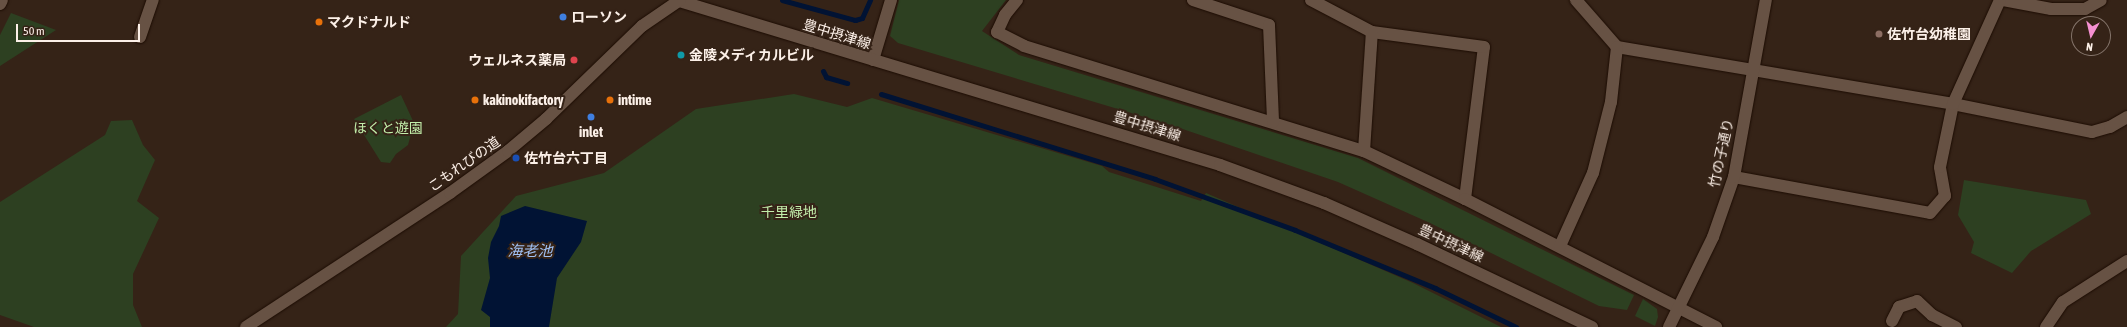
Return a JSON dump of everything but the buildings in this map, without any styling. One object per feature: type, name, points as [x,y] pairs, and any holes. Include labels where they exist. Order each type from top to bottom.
[{"type":"street","points":[[0,4],[2,0]]},
{"type":"street","points":[[140,37],[153,0]]},
{"type":"street","name":"豊中摂津線","points":[[678,0],[1220,165],[1316,200],[1417,244],[1592,327]]},
{"type":"street","name":"こもれびの道","points":[[246,327],[450,193],[508,151],[546,119],[642,26],[678,0]]},
{"type":"street","points":[[873,60],[891,0]]},
{"type":"street","points":[[1017,0],[1005,14],[997,32],[1024,46],[1364,151],[1560,246],[1716,327]]},
{"type":"street","points":[[1193,0],[1269,25],[1273,122]]},
{"type":"street","points":[[1311,0],[1372,32],[1484,48],[1465,199]]},
{"type":"street","points":[[1576,0],[1617,47],[1953,104],[2092,132],[2110,127],[2127,117]]},
{"type":"street","name":"竹の子通り","points":[[1670,327],[1713,237],[1734,177],[1752,70],[1766,0]]},
{"type":"street","points":[[1734,177],[1930,213],[1945,196],[1940,167],[1953,104],[2000,0]]},
{"type":"street","points":[[2004,0],[2051,9],[2086,9],[2102,0]]},
{"type":"street","points":[[1364,151],[1372,32]]},
{"type":"street","points":[[1560,246],[1594,173],[1611,102],[1617,47]]},
{"type":"street","points":[[2046,327],[2063,302],[2127,262]]},
{"type":"street","points":[[1892,321],[1899,307],[1917,301],[1932,315],[1956,327]]},
{"type":"green space","points":[[899,0],[1006,0],[982,31],[1019,55],[1358,158],[1634,295],[1627,310],[1599,306],[1430,223],[1338,182],[1168,124],[898,43],[890,36]]},
{"type":"green space","points":[[11,13],[56,30],[0,66],[0,35]]},
{"type":"green space","name":"千里緑地","points":[[794,94],[847,107],[872,98],[1102,166],[1109,172],[1201,201],[1206,193],[1413,283],[1501,327],[446,327],[458,314],[461,256],[516,196],[604,173],[696,109]]},
{"type":"green space","name":"ほくと遊園","points":[[401,95],[414,123],[408,145],[396,154],[390,163],[381,162],[354,119]]},
{"type":"green space","points":[[132,120],[143,145],[155,160],[137,201],[159,218],[133,274],[133,305],[142,327],[34,327],[0,315],[0,202],[105,135],[111,121]]},
{"type":"green space","points":[[1964,180],[2086,200],[2091,214],[2031,251],[2012,273],[1971,253],[1974,242],[1958,215]]},
{"type":"green space","points":[[1643,299],[1657,309],[1658,317],[1655,326],[1635,316]]},
{"type":"water","name":"海老池","points":[[525,206],[587,221],[581,242],[557,278],[549,327],[490,327],[490,317],[481,310],[490,278],[488,258],[491,242],[499,226],[501,216]]},
{"type":"waterway","points":[[782,0],[855,20],[862,18],[870,0]]},
{"type":"waterway","points":[[823,71],[826,77],[847,83]]},
{"type":"waterway","points":[[881,94],[1155,179],[1295,230],[1435,288],[1516,327]]},
{"type":"place","name":"ローソン","points":[[563,17]]},
{"type":"place","name":"マクドナルド","points":[[319,22]]},
{"type":"place","name":"佐竹台幼稚園","points":[[1879,34]]},
{"type":"place","name":"金陵メディカルビル","points":[[681,55]]},
{"type":"place","name":"ウェルネス薬局","points":[[574,60]]},
{"type":"place","name":"kakinokifactory","points":[[475,100]]},
{"type":"place","name":"intime","points":[[610,100]]},
{"type":"place","name":"inlet","points":[[591,117]]},
{"type":"place","name":"佐竹台六丁目","points":[[516,158]]}]
